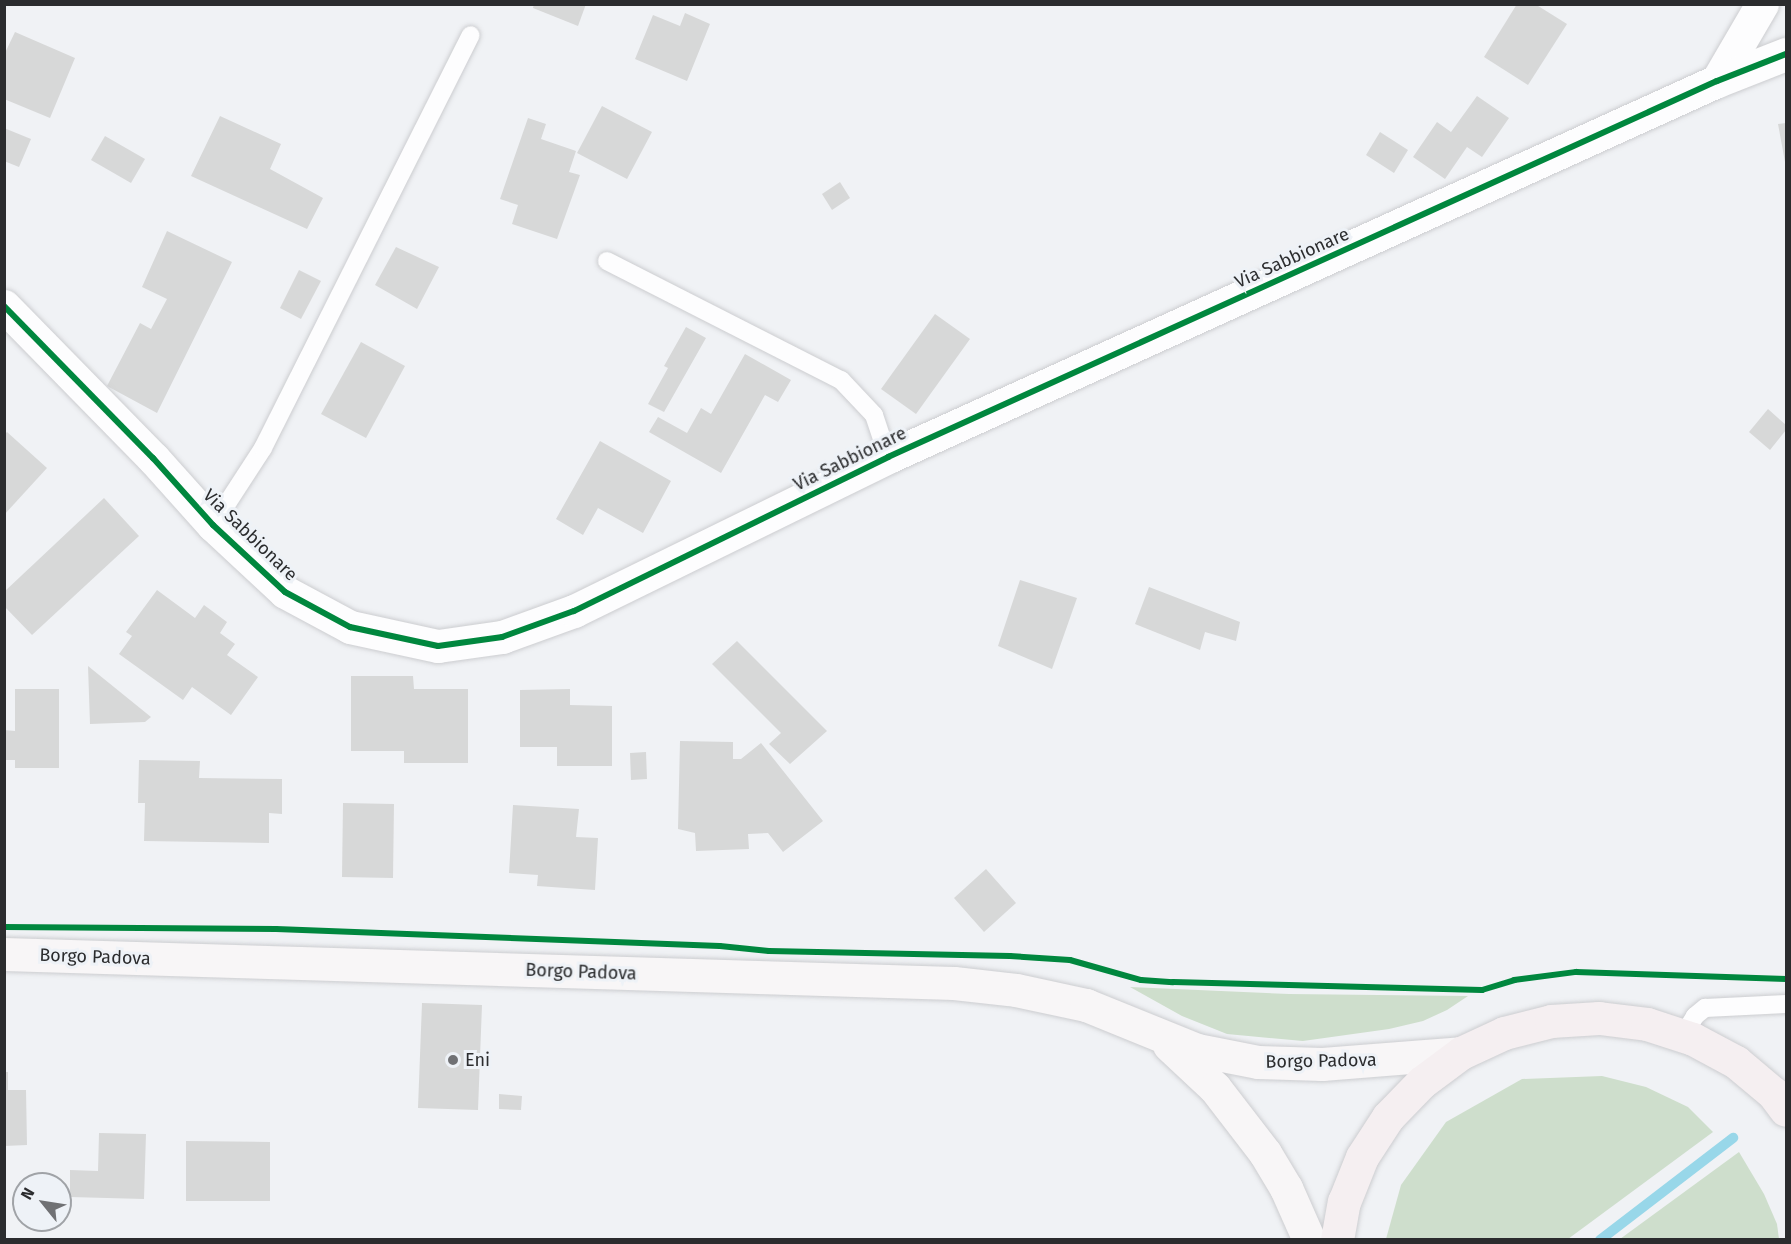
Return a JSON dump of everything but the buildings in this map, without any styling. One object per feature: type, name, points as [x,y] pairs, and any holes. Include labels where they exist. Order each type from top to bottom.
[{"type":"main road","name":"Borgo Padova","points":[[4,954],[954,983],[1016,990],[1086,1005],[1197,1050],[1277,1064],[1330,1064],[1461,1053]]},
{"type":"main road","points":[[1337,1239],[1344,1202],[1362,1157],[1388,1117],[1422,1082],[1461,1053],[1504,1033],[1551,1021],[1609,1019],[1647,1024],[1683,1036],[1736,1062],[1786,1077]]},
{"type":"main road","name":"Borgo Padova","points":[[1150,1031],[1191,1063],[1243,1124],[1277,1173],[1309,1239]]},
{"type":"main road","points":[[1736,1062],[1773,1094],[1786,1110]]},
{"type":"street","points":[[1717,81],[1762,4]]},
{"type":"street","name":"Via Sabbionare","points":[[4,306],[153,458],[213,525],[285,592],[350,627],[438,645],[502,637],[574,611],[888,457],[1717,81],[1786,54]]},
{"type":"lane","points":[[213,525],[263,448],[471,35]]},
{"type":"lane","points":[[607,261],[842,380],[874,415],[888,457]]},
{"type":"lane","points":[[1683,1036],[1695,1016],[1706,1008],[1786,1004]]},
{"type":"green space","points":[[1130,987],[1289,994],[1468,996],[1447,1010],[1423,1021],[1389,1029],[1303,1041],[1227,1034],[1182,1016]]},
{"type":"green space","points":[[1602,1076],[1646,1087],[1688,1107],[1713,1132],[1568,1239],[1386,1239],[1401,1185],[1446,1122],[1522,1079]]},
{"type":"green space","points":[[1739,1152],[1764,1194],[1777,1224],[1779,1239],[1620,1239]]},
{"type":"waterway","points":[[1600,1240],[1733,1138]]},
{"type":"cycle path","points":[[4,306],[153,458],[213,525],[285,592],[350,627],[438,646],[502,637],[574,611],[888,457],[1717,81],[1786,54]]},
{"type":"cycle path","points":[[4,927],[276,929],[720,946],[769,951],[1010,956],[1070,960],[1141,980],[1173,982],[1482,990],[1514,980],[1576,972],[1786,979]]},
{"type":"place","name":"Eni","points":[[453,1060]]}]
